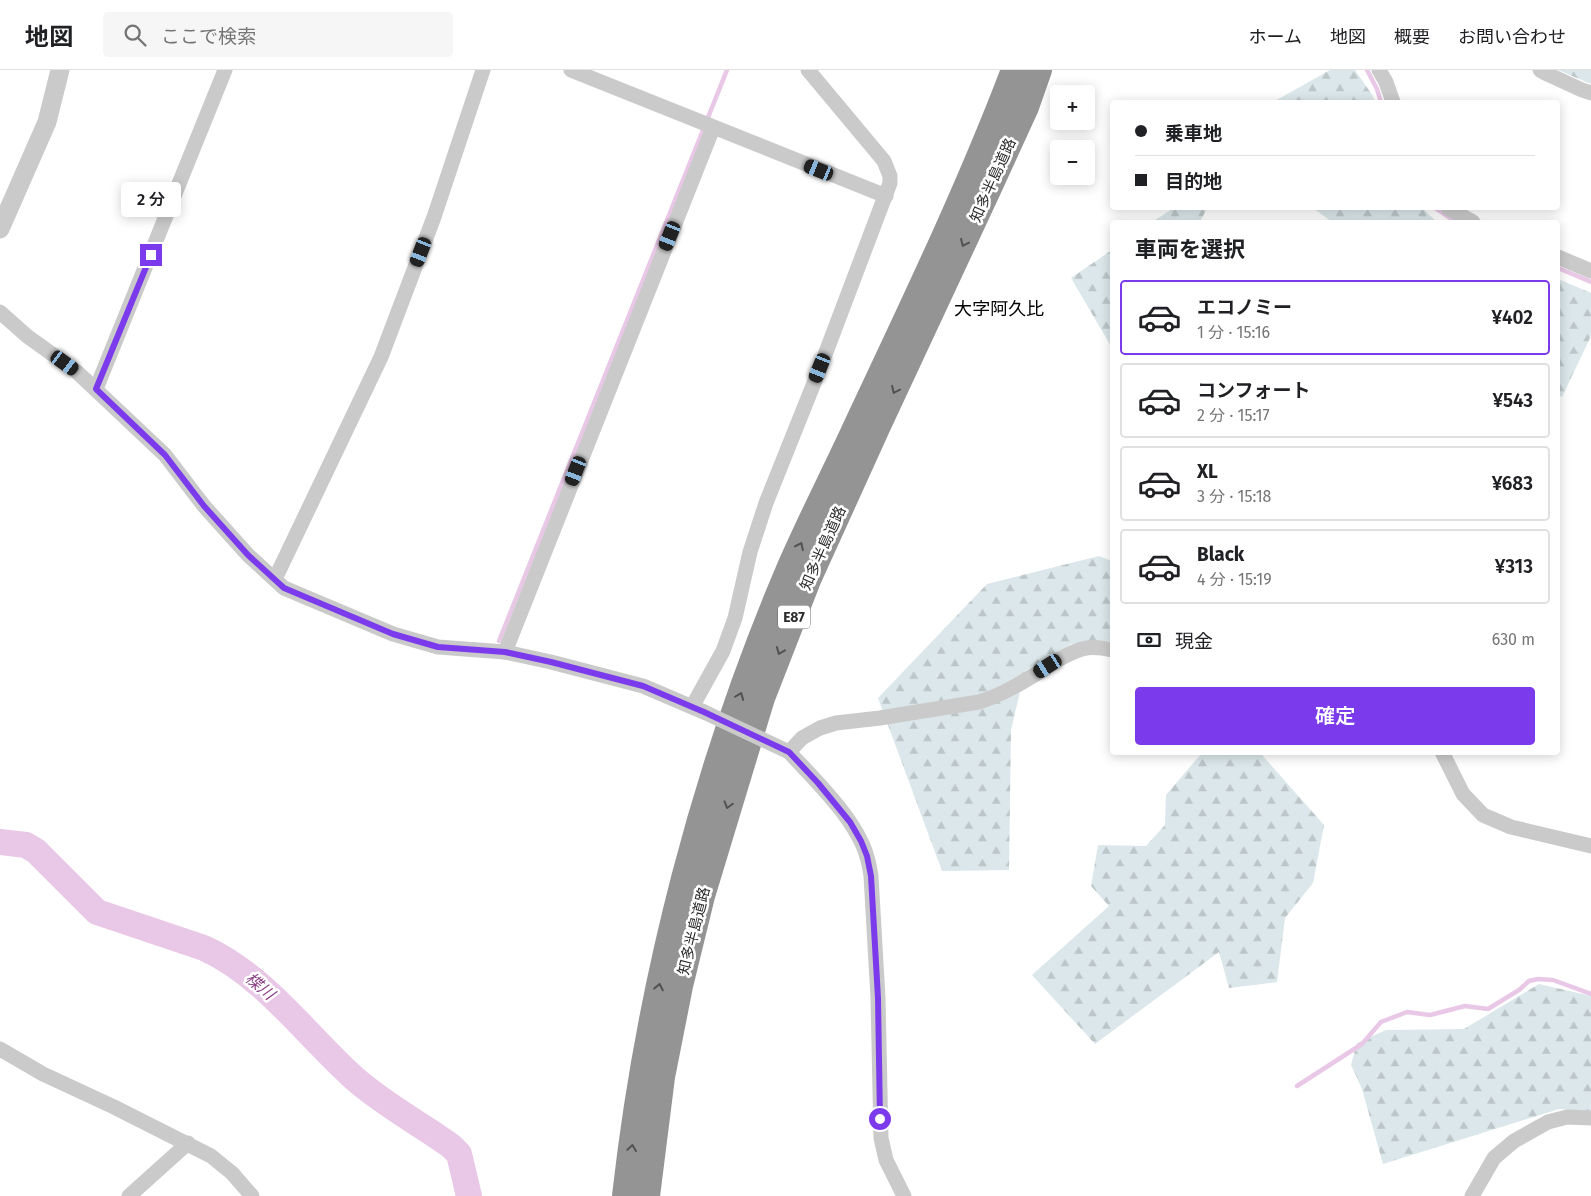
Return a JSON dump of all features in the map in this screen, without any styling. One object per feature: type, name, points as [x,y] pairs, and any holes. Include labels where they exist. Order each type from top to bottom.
[{"type":"highway","name":"知多半島道路","points":[[625,1196],[640,1090],[669,936],[700,824],[735,709],[789,569],[964,194],[1014,70]]},
{"type":"highway","name":"知多半島道路","points":[[647,1196],[662,1077],[680,986],[702,896],[762,698],[808,580],[1026,107],[1039,70]]},
{"type":"highway","points":[[988,190],[1005,174],[1052,70]]},
{"type":"street","points":[[0,229],[46,122],[60,70]]},
{"type":"street","points":[[96,389],[225,70]]},
{"type":"street","points":[[276,579],[381,357],[434,217],[483,70]]},
{"type":"street","points":[[571,70],[886,196]]},
{"type":"street","points":[[698,710],[735,618],[750,552],[766,504],[890,183],[888,166],[808,70]]},
{"type":"street","points":[[1379,70],[1386,82],[1392,100]]},
{"type":"street","points":[[1540,70],[1544,74],[1591,93]]},
{"type":"street","points":[[505,652],[713,128]]},
{"type":"street","points":[[1452,210],[1469,220]]},
{"type":"street","points":[[1560,258],[1591,271]]},
{"type":"street","points":[[0,312],[27,336],[77,372],[165,455],[204,506],[248,555],[284,588],[393,634],[438,647],[505,652],[643,686],[789,752],[850,822],[867,856],[871,876],[878,998],[881,1138],[886,1160],[904,1196]]},
{"type":"street","points":[[789,752],[802,738],[820,728],[836,723],[880,718],[991,699],[1013,688],[1068,654],[1083,648],[1110,650]]},
{"type":"street","points":[[1444,755],[1463,794],[1483,815],[1511,826],[1591,846]]},
{"type":"street","points":[[0,1049],[43,1074],[188,1143],[211,1156],[232,1173],[252,1196]]},
{"type":"street","points":[[1472,1196],[1494,1158],[1514,1141],[1548,1122],[1567,1117],[1591,1118]]},
{"type":"street","points":[[128,1196],[188,1143]]},
{"type":"green space","points":[[1330,70],[1355,70],[1374,100],[1277,100]]},
{"type":"green space","points":[[1558,70],[1591,70],[1591,84]]},
{"type":"green space","points":[[1171,210],[1206,210],[1201,220],[1155,220]]},
{"type":"green space","points":[[1316,210],[1424,210],[1435,220],[1329,220]]},
{"type":"green space","points":[[1110,251],[1110,345],[1071,278]]},
{"type":"green space","points":[[1560,280],[1591,293],[1591,336],[1562,397],[1560,396]]},
{"type":"green space","points":[[1099,556],[1110,560],[1110,642],[1071,644],[1025,671],[1011,730],[1009,870],[942,871],[878,698],[987,584]]},
{"type":"green space","points":[[1200,755],[1262,755],[1324,825],[1313,883],[1285,918],[1277,982],[1229,988],[1219,952],[1095,1044],[1032,975],[1109,906],[1091,886],[1098,845],[1146,846],[1165,825],[1166,795]]},
{"type":"green space","points":[[1539,984],[1591,996],[1591,1112],[1559,1109],[1383,1164],[1362,1089],[1351,1065],[1357,1043],[1386,1030],[1464,1029]]},
{"type":"waterway","points":[[499,641],[727,70]]},
{"type":"waterway","points":[[1367,70],[1380,100]]},
{"type":"waterway","points":[[1438,210],[1453,220]]},
{"type":"waterway","points":[[1560,269],[1591,282]]},
{"type":"waterway","name":"楪川","points":[[0,842],[26,845],[36,851],[97,912],[204,948],[246,974],[284,1007],[354,1078],[389,1105],[451,1146],[459,1154],[469,1196]]},
{"type":"waterway","points":[[1297,1086],[1362,1044],[1381,1022],[1407,1012],[1430,1015],[1465,1006],[1488,1009],[1519,990],[1529,981],[1538,979],[1553,980],[1591,994]]},
{"type":"district","name":"大字阿久比","points":[[999,309]]},
{"type":"route","points":[[151,255],[96,389],[165,455],[204,506],[248,555],[284,588],[393,634],[438,647],[505,652],[643,686],[789,752],[818,783],[850,822],[861,841],[867,856],[871,876],[878,998],[880,1119]]}]
